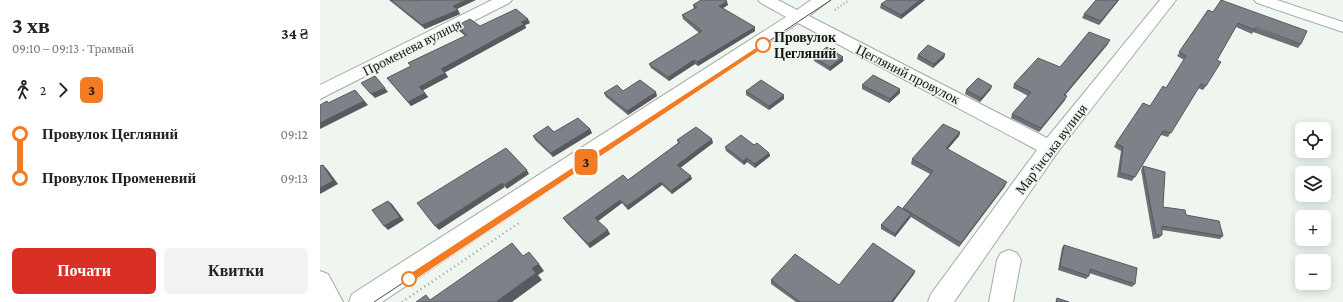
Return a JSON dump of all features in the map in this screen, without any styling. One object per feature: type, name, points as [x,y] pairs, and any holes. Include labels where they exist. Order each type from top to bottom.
[{"type":"street","name":"Променева вулиця","points":[[320,93],[504,0]]},
{"type":"street","name":"Цегляний провулок","points":[[766,0],[1050,148]]},
{"type":"street","points":[[361,302],[822,0]]},
{"type":"street","name":"Мар'їнська вулиця","points":[[940,302],[1050,148],[1168,0]]},
{"type":"street","points":[[1262,0],[1343,27]]},
{"type":"street","points":[[1001,302],[1009,260]]},
{"type":"street","points":[[320,282],[332,302]]},
{"type":"building","points":[[391,0],[466,0],[453,6],[458,10],[422,25]]},
{"type":"building","points":[[701,0],[727,1],[719,6],[755,27],[697,62],[694,60],[668,77],[649,64],[702,31],[682,15],[697,7],[693,5]]},
{"type":"building","points":[[887,0],[920,0],[901,15],[881,4]]},
{"type":"building","points":[[1096,0],[1118,0],[1101,21],[1084,14]]},
{"type":"building","points":[[1221,0],[1307,31],[1301,44],[1256,27],[1255,30],[1238,23],[1217,60],[1221,62],[1206,86],[1201,84],[1171,133],[1163,131],[1135,177],[1120,173],[1123,147],[1116,143],[1143,103],[1150,106],[1163,86],[1166,88],[1186,56],[1179,52],[1208,10],[1213,12]]},
{"type":"building","points":[[516,9],[528,19],[521,22],[524,24],[441,69],[445,73],[419,87],[425,93],[408,102],[387,78],[411,66],[408,63],[467,35],[456,26],[470,19],[480,26]]},
{"type":"building","points":[[1089,32],[1110,40],[1064,95],[1067,96],[1041,128],[1012,114],[1031,92],[1014,84],[1038,58],[1060,67]]},
{"type":"building","points":[[928,45],[945,54],[934,64],[918,55]]},
{"type":"building","points":[[827,47],[843,57],[830,67],[813,57]]},
{"type":"building","points":[[873,75],[900,89],[890,99],[862,85]]},
{"type":"building","points":[[375,76],[385,88],[371,94],[361,83]]},
{"type":"building","points":[[978,78],[992,86],[981,98],[966,90]]},
{"type":"building","points":[[640,80],[656,92],[627,111],[604,93],[617,85],[623,91]]},
{"type":"building","points":[[761,80],[784,95],[769,106],[746,91]]},
{"type":"building","points":[[355,90],[364,101],[320,123],[320,105],[327,101],[328,103]]},
{"type":"building","points":[[578,118],[590,129],[551,153],[533,136],[548,126],[554,132]]},
{"type":"building","points":[[943,124],[960,132],[946,148],[1007,182],[961,243],[903,208],[933,171],[912,159]]},
{"type":"building","points":[[696,127],[712,139],[677,165],[691,176],[671,191],[661,182],[627,206],[620,200],[595,218],[608,230],[588,244],[563,218],[623,175],[628,180],[680,142],[677,140]]},
{"type":"building","points":[[741,135],[754,145],[757,143],[769,153],[755,164],[747,158],[743,161],[725,147]]},
{"type":"building","points":[[506,148],[527,170],[504,185],[502,183],[435,226],[417,203]]},
{"type":"building","points":[[323,165],[333,181],[320,188],[320,166]]},
{"type":"building","points":[[1143,166],[1165,172],[1163,207],[1185,210],[1186,215],[1219,221],[1223,236],[1162,226],[1162,235],[1156,235]]},
{"type":"building","points":[[388,201],[400,217],[384,226],[372,210]]},
{"type":"building","points":[[898,206],[911,214],[895,234],[881,225]]},
{"type":"building","points":[[512,243],[523,256],[529,252],[539,264],[532,268],[536,273],[496,302],[416,302],[426,295],[430,300]]},
{"type":"building","points":[[873,243],[915,271],[891,302],[800,302],[771,280],[795,254],[839,285]]},
{"type":"building","points":[[1064,245],[1137,268],[1135,284],[1090,269],[1089,276],[1060,266]]},
{"type":"building","points":[[1057,298],[1069,302],[1056,302]]},
{"type":"tram line","points":[[374,302],[831,0]]},
{"type":"tram line","name":"3","points":[[409,279],[763,45]]},
{"type":"place","name":"Провулок Цегляний","points":[[763,45]]}]
